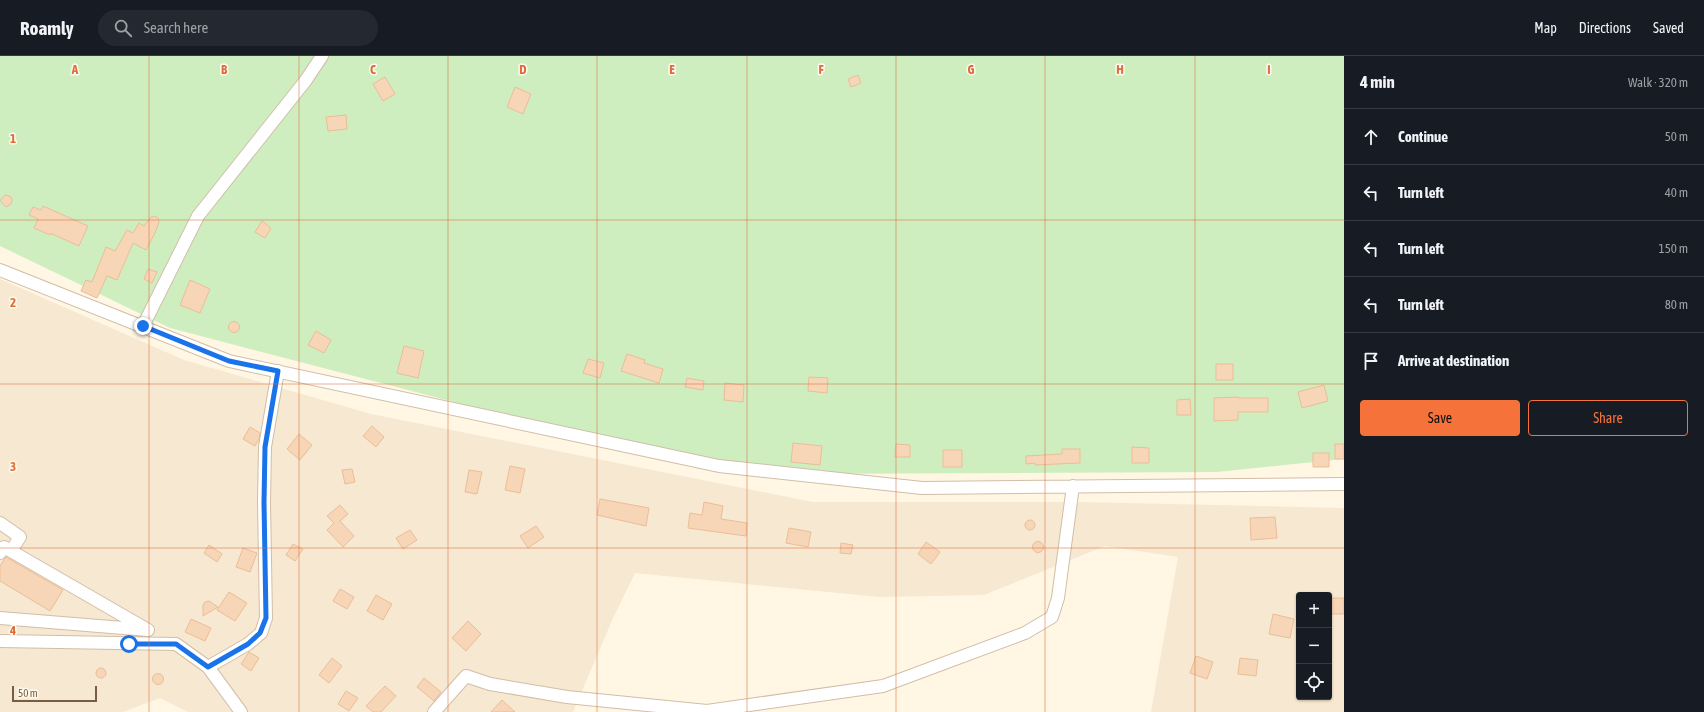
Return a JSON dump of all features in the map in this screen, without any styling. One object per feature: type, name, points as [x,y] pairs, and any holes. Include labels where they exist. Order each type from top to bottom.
[{"type":"street","points":[[143,326],[198,216],[306,80],[322,56]]},
{"type":"street","points":[[0,270],[229,361],[719,466],[922,488],[1344,484]]},
{"type":"street","points":[[208,667],[248,644],[260,633],[266,618],[264,502],[265,447],[278,371]]},
{"type":"street","points":[[434,712],[466,676],[490,684],[567,697],[707,712],[882,686],[1025,633],[1052,617],[1058,598],[1073,486]]},
{"type":"street","points":[[0,523],[20,537],[6,552],[148,630],[0,618]]},
{"type":"street","points":[[0,641],[176,644],[208,667],[241,712]]},
{"type":"shaded area","points":[[0,279],[184,360],[371,414],[813,502],[1079,502],[1344,508],[1344,712],[1151,712],[1178,557],[1105,546],[984,595],[879,597],[635,573],[613,618],[573,712],[188,712],[160,698],[123,712],[0,712]]},
{"type":"green space","points":[[0,56],[1344,56],[1344,459],[1217,472],[777,474],[523,420],[170,328],[0,246]]},
{"type":"building","points":[[858,75],[861,83],[851,87],[848,79]]},
{"type":"building","points":[[385,77],[395,94],[383,101],[373,84]]},
{"type":"building","points":[[515,87],[531,94],[523,114],[507,107]]},
{"type":"building","points":[[346,115],[347,129],[328,131],[326,117]]},
{"type":"building","points":[[7,195],[11,197],[12,200],[11,204],[6,207],[1,202],[1,199]]},
{"type":"building","points":[[43,206],[88,226],[79,246],[50,233],[50,235],[34,228],[38,219],[29,215],[33,207],[41,210]]},
{"type":"building","points":[[155,216],[158,218],[159,222],[146,250],[133,243],[117,280],[107,276],[97,298],[81,291],[86,280],[92,282],[106,247],[115,251],[127,230],[133,233],[139,223],[144,226],[151,217]]},
{"type":"building","points":[[262,221],[271,228],[265,238],[255,232]]},
{"type":"building","points":[[148,269],[157,272],[152,283],[144,279]]},
{"type":"building","points":[[190,280],[210,289],[200,313],[180,305]]},
{"type":"building","points":[[232,322],[236,322],[238,323],[238,331],[232,332],[229,329],[229,325]]},
{"type":"building","points":[[316,331],[331,340],[324,353],[308,345]]},
{"type":"building","points":[[404,346],[424,351],[418,378],[397,373]]},
{"type":"building","points":[[627,354],[645,360],[644,363],[663,369],[659,383],[621,371]]},
{"type":"building","points":[[588,359],[604,363],[600,378],[583,373]]},
{"type":"building","points":[[1216,364],[1233,364],[1233,380],[1216,380]]},
{"type":"building","points":[[809,377],[828,378],[827,393],[808,391]]},
{"type":"building","points":[[687,378],[704,381],[703,390],[685,387]]},
{"type":"building","points":[[725,383],[744,385],[743,402],[724,400]]},
{"type":"building","points":[[1324,385],[1328,401],[1302,408],[1298,392]]},
{"type":"building","points":[[1214,398],[1268,398],[1268,412],[1238,412],[1238,420],[1214,421]]},
{"type":"building","points":[[1190,399],[1191,415],[1177,415],[1177,400]]},
{"type":"building","points":[[372,426],[384,437],[376,447],[363,436]]},
{"type":"building","points":[[250,427],[260,433],[259,439],[255,446],[243,439]]},
{"type":"building","points":[[299,434],[312,445],[300,460],[287,449]]},
{"type":"building","points":[[793,443],[822,446],[820,465],[791,462]]},
{"type":"building","points":[[896,444],[910,445],[910,457],[895,457]]},
{"type":"building","points":[[1335,444],[1344,444],[1344,459],[1335,459]]},
{"type":"building","points":[[1132,447],[1149,448],[1149,463],[1132,463]]},
{"type":"building","points":[[1062,449],[1080,449],[1080,463],[1026,464],[1026,456],[1062,454]]},
{"type":"building","points":[[943,450],[962,450],[962,467],[943,467]]},
{"type":"building","points":[[1313,453],[1329,453],[1329,467],[1313,467]]},
{"type":"building","points":[[510,466],[525,469],[520,493],[505,490]]},
{"type":"building","points":[[352,469],[355,482],[345,484],[342,470]]},
{"type":"building","points":[[469,470],[482,472],[477,494],[465,492]]},
{"type":"building","points":[[600,499],[649,508],[646,526],[597,515]]},
{"type":"building","points":[[704,502],[723,506],[721,519],[747,523],[746,536],[688,528],[690,513],[702,515]]},
{"type":"building","points":[[340,505],[348,514],[340,521],[354,536],[343,547],[327,530],[334,523],[327,516]]},
{"type":"building","points":[[1275,517],[1277,538],[1251,540],[1250,518]]},
{"type":"building","points":[[1028,520],[1032,520],[1034,521],[1034,529],[1028,530],[1025,527],[1025,523]]},
{"type":"building","points":[[536,526],[544,537],[528,548],[520,536]]},
{"type":"building","points":[[789,528],[811,532],[808,547],[786,543]]},
{"type":"building","points":[[410,530],[417,540],[403,549],[396,538]]},
{"type":"building","points":[[926,542],[940,552],[931,564],[918,554]]},
{"type":"building","points":[[1036,542],[1040,542],[1042,543],[1042,551],[1036,552],[1033,549],[1033,545]]},
{"type":"building","points":[[841,543],[853,545],[851,554],[840,553]]},
{"type":"building","points":[[293,544],[303,549],[295,561],[286,555]]},
{"type":"building","points":[[209,545],[222,554],[217,562],[204,553]]},
{"type":"building","points":[[243,548],[257,553],[250,572],[236,567]]},
{"type":"building","points":[[6,557],[63,590],[50,611],[0,581],[0,566]]},
{"type":"building","points":[[340,589],[354,597],[347,609],[333,601]]},
{"type":"building","points":[[229,592],[247,603],[235,621],[217,610]]},
{"type":"building","points":[[376,595],[392,604],[383,620],[367,611]]},
{"type":"building","points":[[1332,598],[1344,598],[1344,614],[1332,614]]},
{"type":"building","points":[[209,601],[218,607],[203,616],[203,605],[205,602]]},
{"type":"building","points":[[1273,614],[1294,619],[1290,638],[1269,634]]},
{"type":"building","points":[[191,619],[211,628],[205,641],[185,632]]},
{"type":"building","points":[[468,621],[481,634],[466,651],[452,638]]},
{"type":"building","points":[[249,652],[259,658],[251,671],[241,664]]},
{"type":"building","points":[[1196,656],[1213,662],[1207,679],[1190,673]]},
{"type":"building","points":[[332,658],[342,666],[329,683],[319,675]]},
{"type":"building","points":[[1240,658],[1258,660],[1256,676],[1238,674]]},
{"type":"building","points":[[99,668],[103,668],[105,669],[105,677],[99,678],[96,675],[96,671]]},
{"type":"building","points":[[156,674],[160,674],[162,675],[162,683],[156,684],[153,681],[153,677]]},
{"type":"building","points":[[424,678],[441,692],[434,701],[417,687]]},
{"type":"building","points":[[385,686],[396,696],[381,712],[373,712],[366,706]]},
{"type":"building","points":[[346,691],[358,698],[349,711],[338,704]]},
{"type":"building","points":[[502,700],[515,712],[491,712]]},
{"type":"route","points":[[129,644],[176,644],[208,667],[248,644],[260,633],[266,618],[264,502],[265,447],[278,371],[229,361],[143,326]]}]
